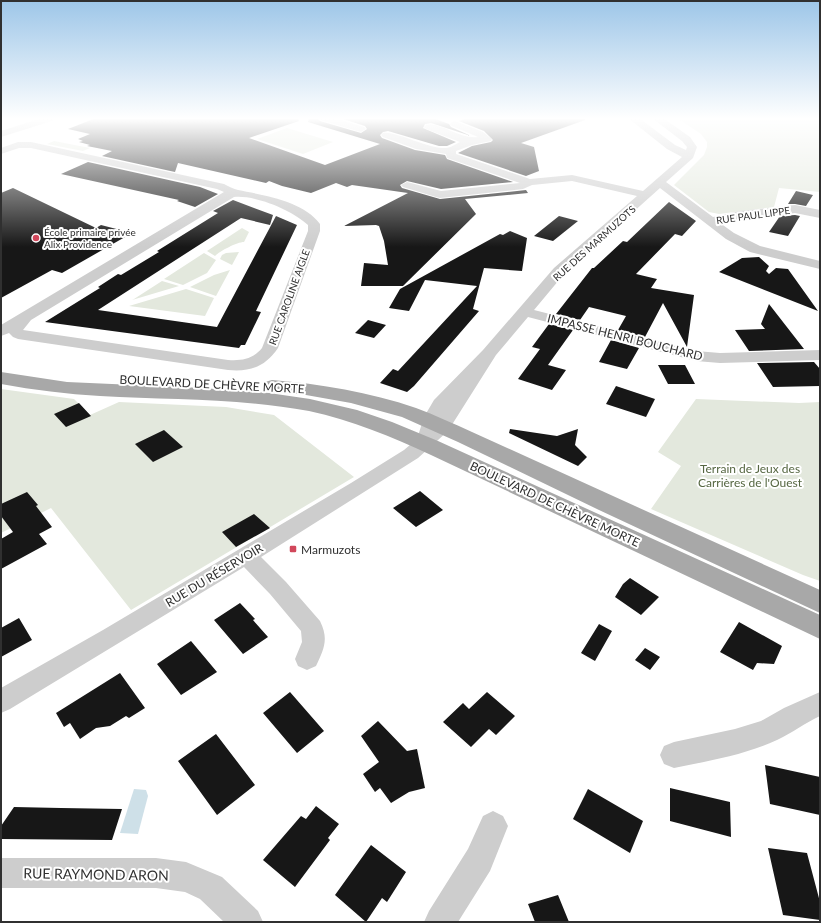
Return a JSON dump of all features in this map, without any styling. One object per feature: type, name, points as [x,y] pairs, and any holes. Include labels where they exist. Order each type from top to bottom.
[{"type":"main road","name":"BOULEVARD DE CHÈVRE MORTE","points":[[1,363],[27,370],[94,378],[267,385],[306,389],[353,397],[403,411],[474,454],[563,495],[607,504],[820,602]]},
{"type":"main road","name":"BOULEVARD DE CHÈVRE MORTE","points":[[1,378],[75,388],[216,395],[282,401],[355,416],[431,429],[820,628]]},
{"type":"street","points":[[109,161],[220,186],[230,190],[231,193],[228,196]]},
{"type":"street","points":[[467,161],[529,182],[572,178],[646,195]]},
{"type":"street","name":"RUE DES MARMUZOTS","points":[[431,429],[489,353],[560,271],[682,161]]},
{"type":"street","points":[[407,185],[440,195],[523,186],[529,182]]},
{"type":"street","points":[[659,182],[730,236],[755,248],[820,265]]},
{"type":"street","name":"RUE CAROLINE AIGLE","points":[[1,331],[228,196],[239,193],[255,195],[304,214],[314,224],[314,231],[270,348],[262,358],[249,364],[234,366],[18,334],[1,338]]},
{"type":"street","name":"RUE PAUL LIPPE","points":[[710,221],[740,215],[795,209],[820,214]]},
{"type":"street","name":"IMPASSE HENRI BOUCHARD","points":[[526,312],[696,356],[720,358],[820,355]]},
{"type":"street","points":[[18,334],[15,330],[17,325],[25,317]]},
{"type":"street","name":"RUE DU RÉSERVOIR","points":[[1,701],[112,637],[396,465],[411,454],[431,429]]},
{"type":"street","points":[[246,555],[278,588],[312,628],[314,642],[307,659]]},
{"type":"street","points":[[674,755],[735,742],[768,731],[793,716],[820,704]]},
{"type":"street","points":[[440,922],[478,860],[493,826]]},
{"type":"street","name":"RUE RAYMOND ARON","points":[[1,873],[156,873],[186,877],[211,888],[247,922]]},
{"type":"green space","points":[[698,161],[820,161],[820,192],[779,188],[774,207],[719,214],[709,212],[674,185]]},
{"type":"green space","points":[[242,228],[249,232],[244,242],[237,243],[215,256],[207,251]]},
{"type":"green space","points":[[239,252],[232,265],[220,259],[222,255],[226,253]]},
{"type":"green space","points":[[204,253],[216,260],[207,273],[183,285],[164,279]]},
{"type":"green space","points":[[230,270],[216,296],[190,287],[214,275]]},
{"type":"green space","points":[[162,281],[179,286],[132,300],[134,299]]},
{"type":"green space","points":[[186,289],[214,298],[205,316],[129,306]]},
{"type":"green space","points":[[1,389],[74,399],[90,415],[119,402],[226,407],[274,415],[354,477],[131,610],[51,508],[1,533]]},
{"type":"green space","name":"Terrain de Jeux des Carrières de l'Ouest","points":[[696,399],[799,403],[820,402],[820,581],[651,509],[681,466],[658,452]]},
{"type":"shaded area","points":[[134,789],[146,790],[148,796],[138,834],[120,833]]},
{"type":"building","points":[[125,161],[314,161],[325,165],[335,161],[453,161],[513,182],[441,189],[407,181],[400,185],[402,188],[440,199],[526,190],[528,193],[465,199],[476,214],[403,286],[361,286],[364,263],[388,265],[384,241],[379,226],[344,226],[408,193],[352,185],[347,187],[336,183],[311,193],[282,186],[269,181],[266,183],[178,163],[175,172]]},
{"type":"building","points":[[482,161],[537,161],[539,171],[526,176]]},
{"type":"building","points":[[88,162],[200,187],[218,194],[195,207],[177,201],[179,200],[61,174]]},
{"type":"building","points":[[13,188],[96,228],[101,225],[132,233],[62,273],[52,270],[1,298],[1,193]]},
{"type":"building","points":[[796,191],[813,195],[806,206],[788,204]]},
{"type":"building","points":[[233,200],[273,215],[270,225],[241,218],[98,310],[217,327],[276,216],[297,225],[256,311],[261,312],[245,345],[241,345],[239,348],[45,322],[100,288],[98,287],[118,274],[121,275],[159,252],[157,251],[218,213],[213,211]]},
{"type":"building","points":[[669,202],[696,221],[682,236],[675,234],[636,274],[657,279],[651,288],[694,295],[687,347],[663,303],[645,337],[618,330],[626,316],[589,307],[580,320],[556,314],[592,268],[594,268],[623,241],[627,242]]},
{"type":"building","points":[[559,216],[578,221],[553,241],[534,236]]},
{"type":"building","points":[[780,216],[800,216],[788,236],[769,232]]},
{"type":"building","points":[[510,231],[527,238],[522,271],[484,268],[473,309],[479,311],[414,386],[407,392],[380,383],[393,369],[398,371],[477,286],[425,280],[409,311],[389,308],[400,289],[500,234],[503,235]]},
{"type":"building","points":[[759,257],[769,266],[766,271],[769,274],[776,268],[788,269],[818,311],[719,272],[742,258]]},
{"type":"building","points":[[769,304],[804,349],[749,351],[735,330],[765,329],[761,324]]},
{"type":"building","points":[[368,320],[386,325],[374,338],[355,333]]},
{"type":"building","points":[[549,324],[573,330],[548,365],[566,370],[552,390],[518,379],[540,349],[532,347]]},
{"type":"building","points":[[611,340],[639,348],[627,369],[599,362]]},
{"type":"building","points":[[814,362],[820,369],[820,386],[773,387],[757,363]]},
{"type":"building","points":[[658,365],[685,365],[695,384],[668,384]]},
{"type":"building","points":[[616,386],[655,399],[646,417],[606,404]]},
{"type":"building","points":[[79,403],[91,416],[66,427],[54,414]]},
{"type":"building","points":[[510,429],[557,436],[578,429],[575,445],[587,457],[578,466],[509,433]]},
{"type":"building","points":[[164,430],[183,447],[153,462],[135,444]]},
{"type":"building","points":[[420,491],[443,510],[416,527],[393,508]]},
{"type":"building","points":[[27,492],[38,505],[36,506],[52,527],[39,534],[47,544],[1,569],[1,539],[13,532],[1,516],[1,504]]},
{"type":"building","points":[[254,514],[270,528],[236,547],[222,532]]},
{"type":"building","points":[[630,578],[659,597],[641,615],[615,597],[623,584]]},
{"type":"building","points":[[240,603],[255,619],[253,620],[268,637],[243,654],[214,620]]},
{"type":"building","points":[[19,618],[32,640],[1,657],[1,628]]},
{"type":"building","points":[[739,622],[782,646],[774,664],[757,663],[753,670],[720,652]]},
{"type":"building","points":[[599,624],[612,631],[595,661],[581,653]]},
{"type":"building","points":[[191,641],[217,672],[181,695],[157,664]]},
{"type":"building","points":[[645,648],[660,657],[650,670],[635,660]]},
{"type":"building","points":[[120,673],[145,708],[129,718],[126,716],[110,726],[96,728],[80,739],[70,723],[64,727],[56,713]]},
{"type":"building","points":[[290,692],[324,731],[297,753],[263,713]]},
{"type":"building","points":[[487,692],[515,716],[496,735],[489,729],[471,747],[443,722],[463,703],[469,709]]},
{"type":"building","points":[[378,721],[407,751],[417,749],[425,788],[409,792],[391,803],[380,788],[375,792],[363,774],[379,762],[361,736]]},
{"type":"building","points":[[216,734],[255,785],[217,815],[178,761]]},
{"type":"building","points":[[765,765],[820,777],[820,815],[770,804]]},
{"type":"building","points":[[670,788],[730,802],[731,837],[670,821]]},
{"type":"building","points":[[588,789],[643,821],[630,853],[573,819]]},
{"type":"building","points":[[316,806],[339,824],[328,838],[330,840],[295,887],[263,860],[301,816],[306,819]]},
{"type":"building","points":[[14,807],[122,809],[112,840],[1,839],[1,826]]},
{"type":"building","points":[[371,845],[406,872],[387,902],[382,898],[366,922],[335,895]]},
{"type":"building","points":[[768,848],[807,853],[820,902],[820,920],[783,915]]},
{"type":"building","points":[[558,895],[569,922],[535,922],[528,904]]},
{"type":"place","name":"École primaire privée Alix Providence","points":[[36,238]]},
{"type":"place","name":"Marmuzots","points":[[293,549]]}]
